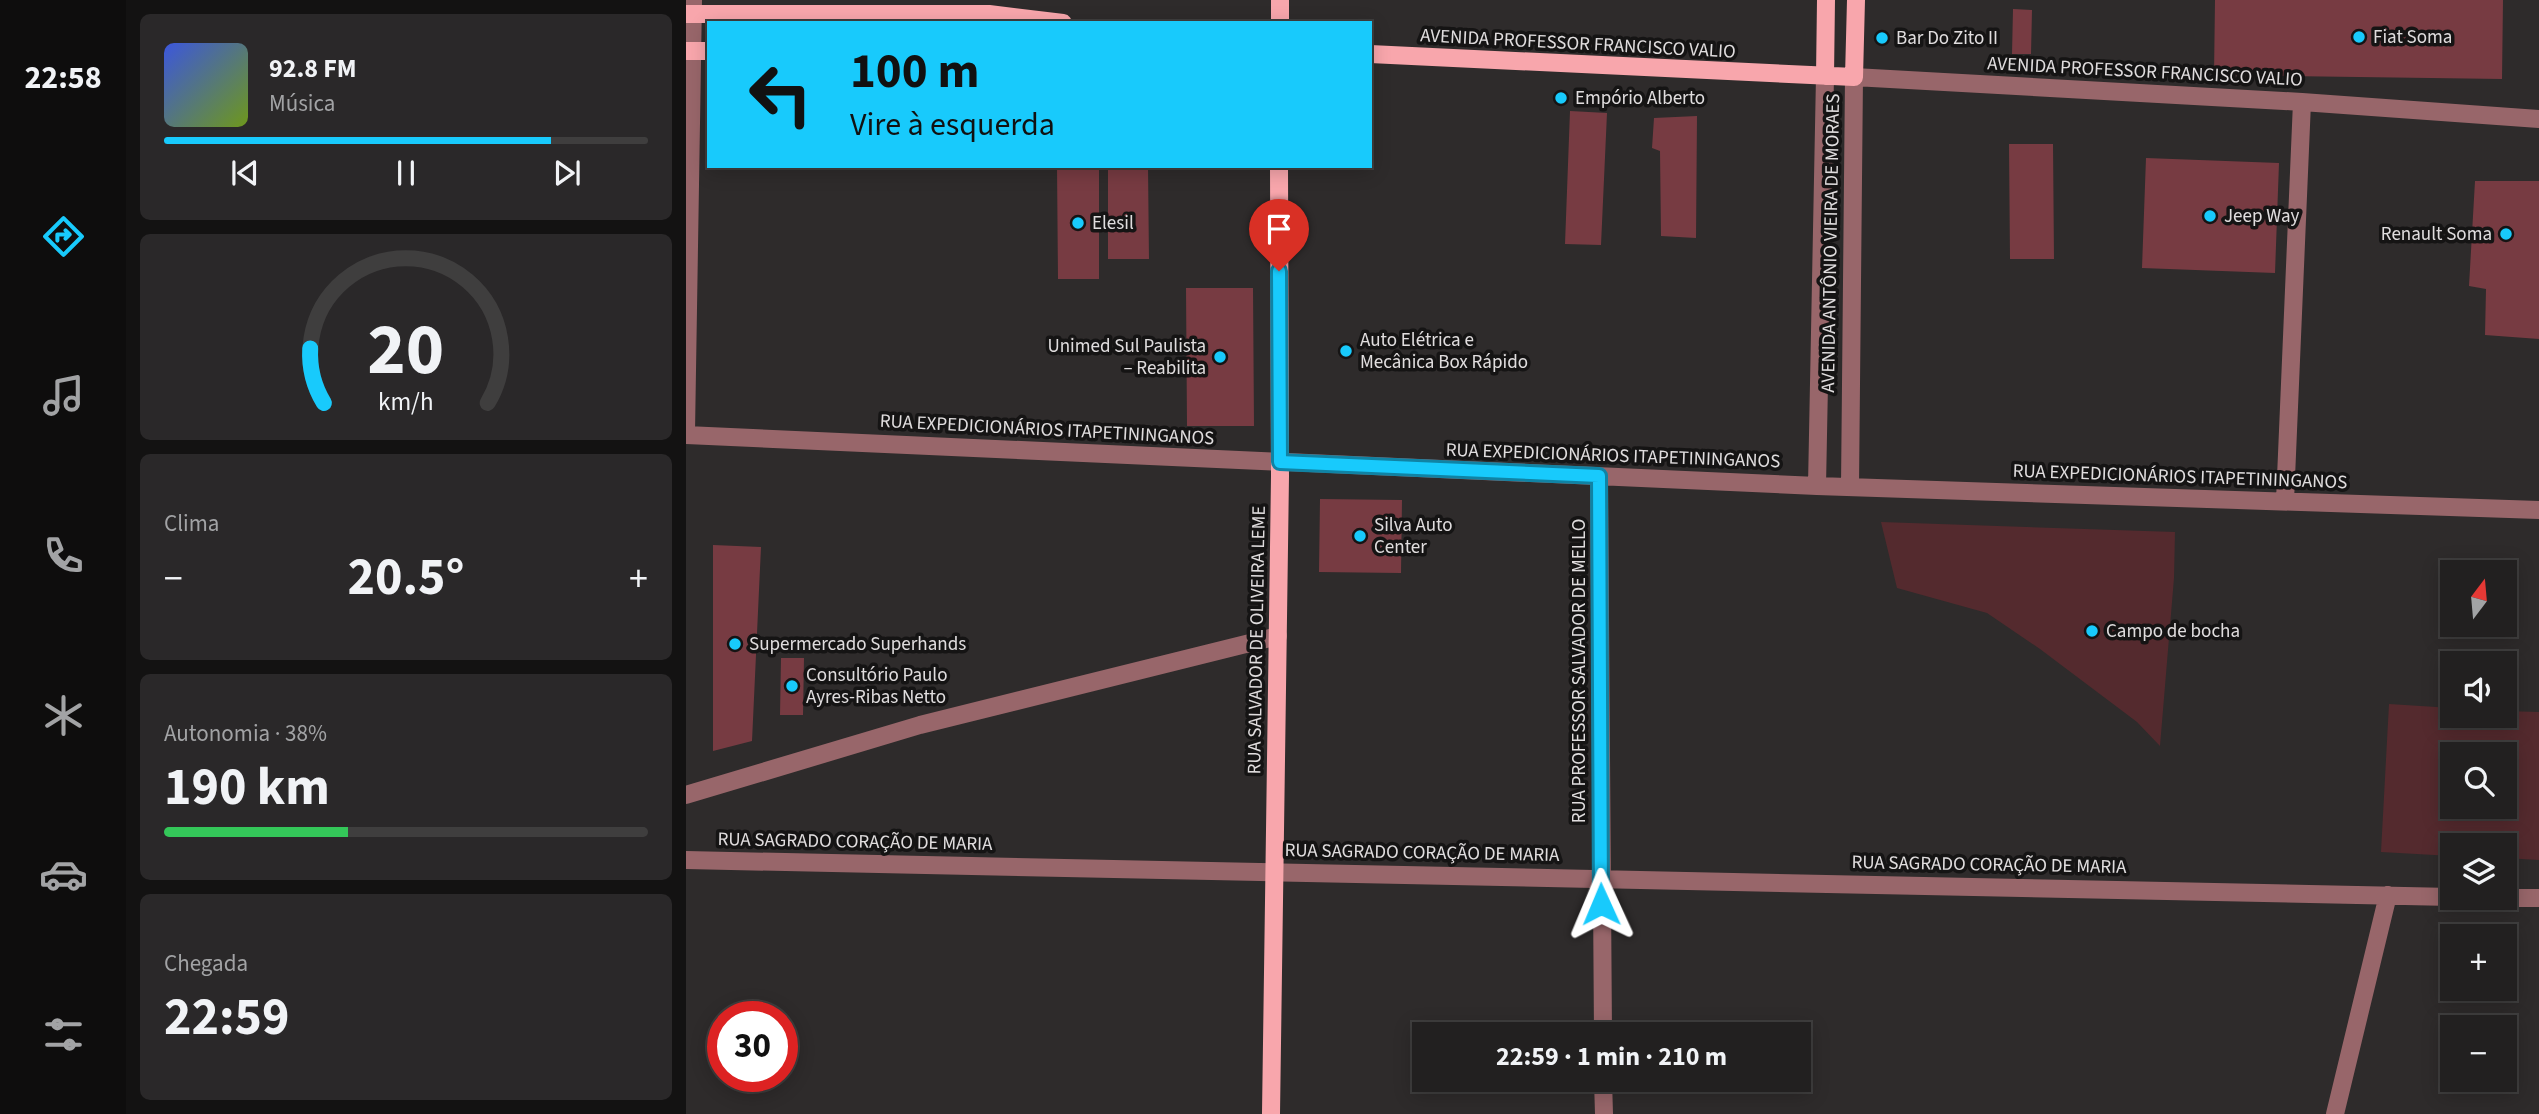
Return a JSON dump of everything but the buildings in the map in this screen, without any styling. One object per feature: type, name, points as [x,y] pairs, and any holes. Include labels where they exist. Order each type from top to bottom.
[{"type":"main road","points":[[1280,0],[1280,21]]},
{"type":"main road","name":"AVENIDA ANTÔNIO VIEIRA DE MORAES","points":[[1825,76],[1826,0]]},
{"type":"main road","name":"AVENIDA ANTÔNIO VIEIRA DE MORAES","points":[[1854,77],[1856,0]]},
{"type":"main road","points":[[691,10],[1033,21]]},
{"type":"main road","name":"AVENIDA PROFESSOR FRANCISCO VALIO","points":[[1372,54],[1854,77]]},
{"type":"main road","name":"RUA SALVADOR DE OLIVEIRA LEME","points":[[1271,1114],[1280,462],[1279,168]]},
{"type":"street","points":[[686,433],[696,51],[691,10]]},
{"type":"street","name":"AVENIDA ANTÔNIO VIEIRA DE MORAES","points":[[1817,485],[1825,76]]},
{"type":"street","name":"AVENIDA ANTÔNIO VIEIRA DE MORAES","points":[[1850,487],[1854,77]]},
{"type":"street","name":"AVENIDA PROFESSOR FRANCISCO VALIO","points":[[1854,77],[2302,102],[2539,119]]},
{"type":"street","points":[[2285,501],[2302,102]]},
{"type":"street","name":"RUA EXPEDICIONÁRIOS ITAPETININGANOS","points":[[686,433],[1850,487],[2539,510]]},
{"type":"street","name":"RUA PROFESSOR SALVADOR DE MELLO","points":[[1599,476],[1603,1022]]},
{"type":"street","points":[[686,795],[920,725],[1278,636]]},
{"type":"street","name":"RUA SAGRADO CORAÇÃO DE MARIA","points":[[686,860],[1276,870],[2440,897]]},
{"type":"street","points":[[2335,1114],[2388,895]]},
{"type":"street","points":[[2517,898],[2539,898]]},
{"type":"street","points":[[1603,1092],[1604,1114]]},
{"type":"shaded area","name":"Campo de bocha","points":[[1881,522],[2175,532],[2174,578],[2160,746],[2137,722],[1987,613],[1897,588]]},
{"type":"shaded area","points":[[2389,704],[2440,707],[2440,728],[2517,728],[2517,711],[2539,712],[2539,860],[2517,859],[2517,833],[2440,833],[2440,855],[2381,852]]},
{"type":"place","name":"Fiat Soma","points":[[2359,37]]},
{"type":"place","name":"Bar Do Zito II","points":[[1882,38]]},
{"type":"place","name":"Empório Alberto","points":[[1561,98]]},
{"type":"place","name":"Jeep Way","points":[[2210,216]]},
{"type":"place","name":"Elesil","points":[[1078,223]]},
{"type":"place","name":"Renault Soma","points":[[2506,234]]},
{"type":"place","name":"Auto Elétrica e Mecânica Box Rápido","points":[[1346,351]]},
{"type":"place","name":"Unimed Sul Paulista – Reabilita","points":[[1220,357]]},
{"type":"place","name":"Silva Auto Center","points":[[1360,536]]},
{"type":"place","name":"Campo de bocha","points":[[2092,631]]},
{"type":"place","name":"Supermercado Superhands","points":[[735,644]]},
{"type":"place","name":"Consultório Paulo Ayres-Ribas Netto","points":[[792,686]]},
{"type":"route","points":[[1279,271],[1280,462],[1599,476],[1601,904]]}]
